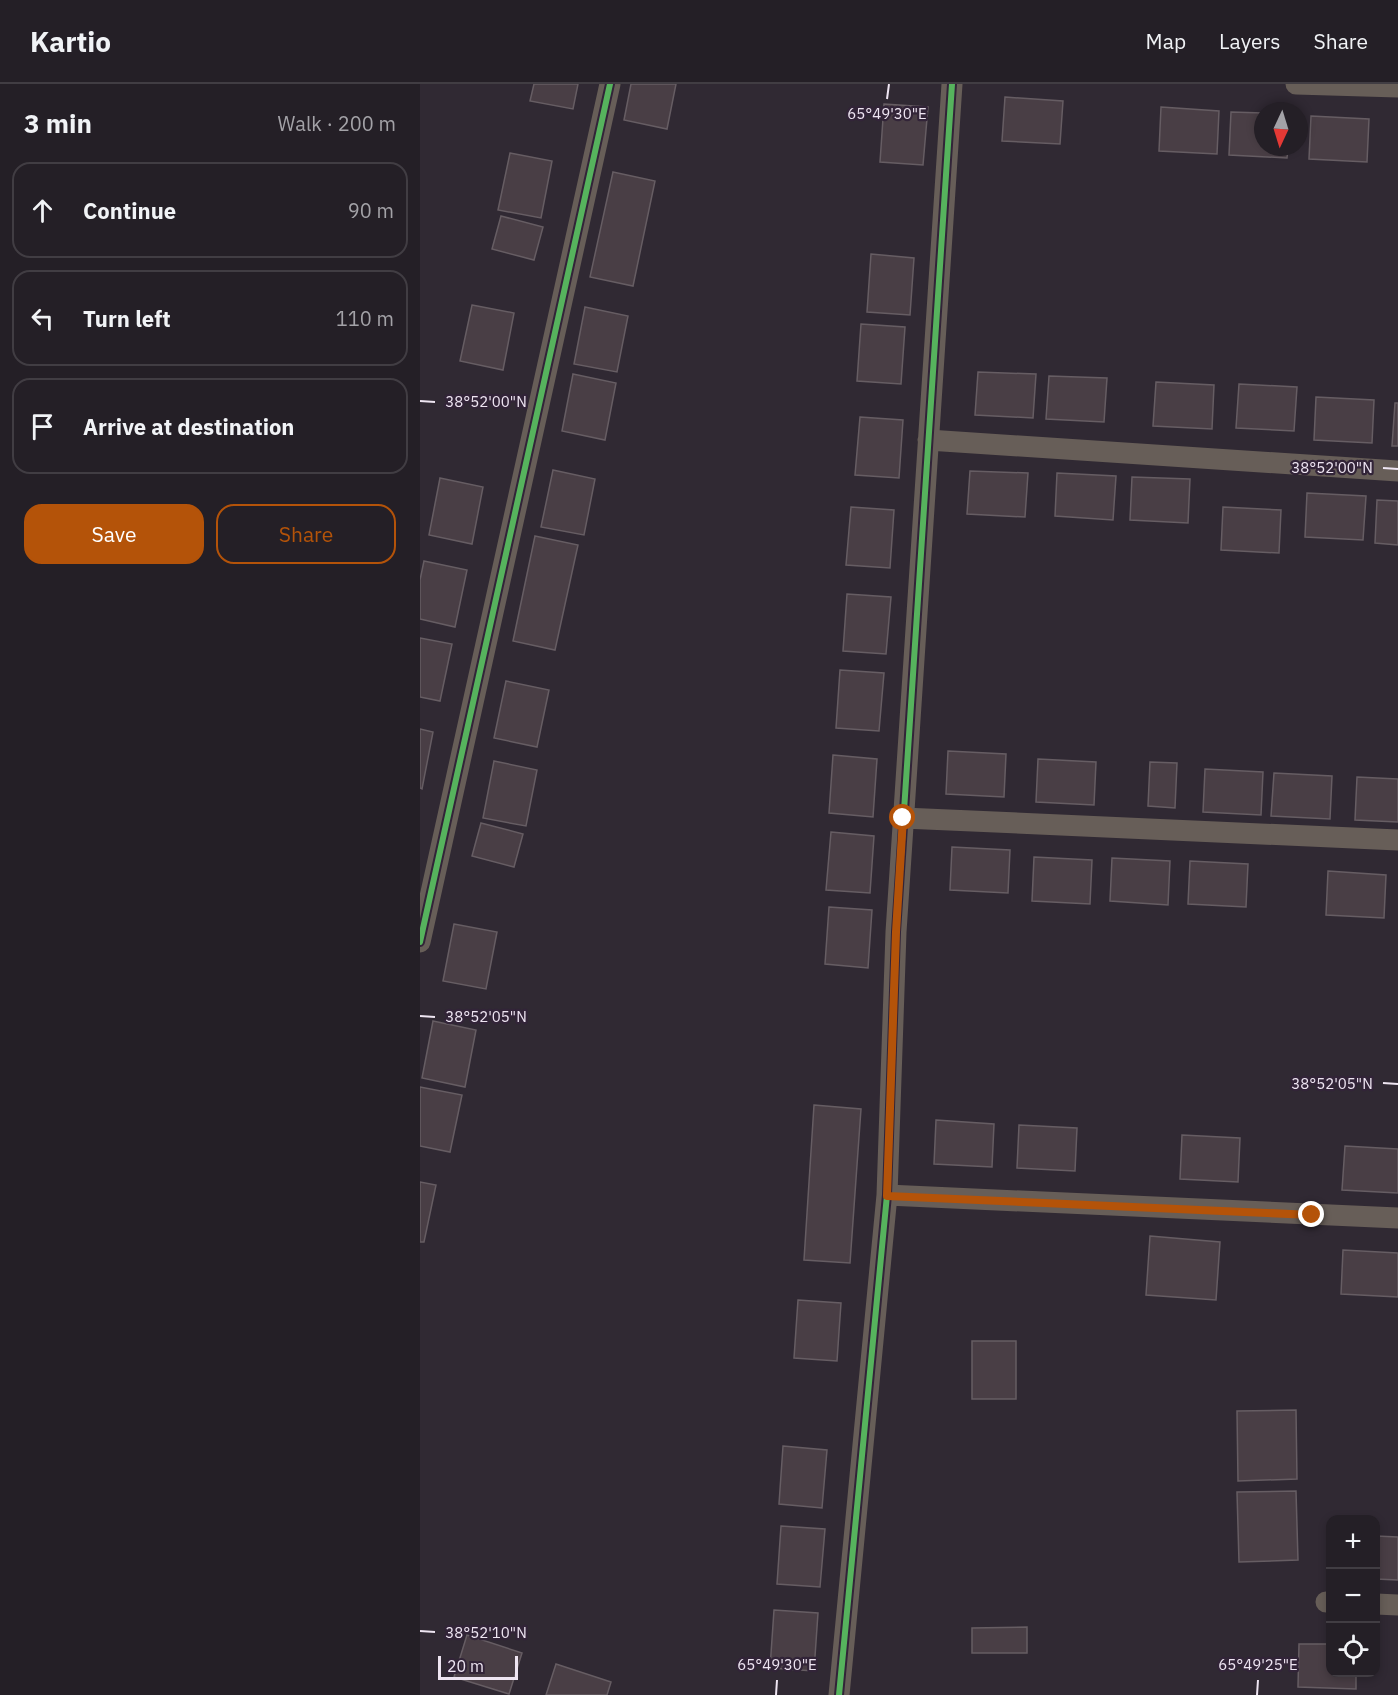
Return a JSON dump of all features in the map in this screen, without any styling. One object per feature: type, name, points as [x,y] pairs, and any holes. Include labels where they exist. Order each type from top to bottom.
[{"type":"street","points":[[420,942],[610,84]]},
{"type":"street","points":[[839,1695],[887,1196],[896,932],[952,84]]},
{"type":"street","points":[[1296,84],[1398,87]]},
{"type":"street","points":[[928,440],[1398,471]]},
{"type":"street","points":[[903,818],[1398,840]]},
{"type":"street","points":[[887,1196],[1398,1218]]},
{"type":"street","points":[[1380,1604],[1398,1605]]},
{"type":"building","points":[[534,84],[578,84],[573,109],[530,101]]},
{"type":"building","points":[[631,84],[676,84],[667,129],[624,120]]},
{"type":"building","points":[[1005,97],[1063,101],[1060,144],[1002,141]]},
{"type":"building","points":[[884,104],[928,107],[923,165],[880,162]]},
{"type":"building","points":[[1161,107],[1219,111],[1217,154],[1159,151]]},
{"type":"building","points":[[1231,112],[1254,113],[1254,156],[1287,156],[1287,158],[1229,155]]},
{"type":"building","points":[[1311,116],[1369,119],[1367,162],[1309,159]]},
{"type":"building","points":[[510,153],[552,161],[541,218],[498,210]]},
{"type":"building","points":[[613,172],[655,181],[633,286],[590,277]]},
{"type":"building","points":[[501,216],[543,227],[534,260],[492,249]]},
{"type":"building","points":[[871,254],[914,258],[910,315],[867,312]]},
{"type":"building","points":[[472,305],[514,313],[503,370],[460,361]]},
{"type":"building","points":[[585,307],[628,316],[617,372],[574,364]]},
{"type":"building","points":[[861,324],[905,327],[901,384],[857,381]]},
{"type":"building","points":[[978,372],[1036,374],[1033,418],[975,415]]},
{"type":"building","points":[[573,374],[616,383],[605,440],[562,431]]},
{"type":"building","points":[[1049,376],[1107,378],[1104,422],[1046,419]]},
{"type":"building","points":[[1156,382],[1214,385],[1212,429],[1153,426]]},
{"type":"building","points":[[1239,384],[1297,387],[1294,431],[1236,428]]},
{"type":"building","points":[[1316,397],[1374,400],[1372,443],[1314,440]]},
{"type":"building","points":[[1395,403],[1398,403],[1398,446],[1392,446]]},
{"type":"building","points":[[860,417],[903,420],[899,478],[855,475]]},
{"type":"building","points":[[553,470],[595,479],[584,535],[541,527]]},
{"type":"building","points":[[970,471],[1028,473],[1025,517],[967,514]]},
{"type":"building","points":[[1057,473],[1116,476],[1113,520],[1055,516]]},
{"type":"building","points":[[1132,477],[1190,479],[1188,523],[1130,520]]},
{"type":"building","points":[[440,478],[483,487],[472,544],[429,535]]},
{"type":"building","points":[[1307,493],[1366,496],[1363,540],[1305,537]]},
{"type":"building","points":[[1377,500],[1398,501],[1398,545],[1375,543]]},
{"type":"building","points":[[851,507],[894,510],[890,568],[846,565]]},
{"type":"building","points":[[1223,507],[1281,510],[1279,553],[1221,550]]},
{"type":"building","points":[[535,536],[578,545],[555,650],[513,641]]},
{"type":"building","points":[[424,561],[467,570],[455,627],[420,619],[420,580]]},
{"type":"building","points":[[847,594],[891,597],[886,654],[843,651]]},
{"type":"building","points":[[420,638],[452,644],[440,701],[420,697]]},
{"type":"building","points":[[840,670],[884,673],[879,731],[836,728]]},
{"type":"building","points":[[506,681],[549,690],[537,747],[494,738]]},
{"type":"building","points":[[420,729],[433,732],[422,789],[420,788]]},
{"type":"building","points":[[948,751],[1006,754],[1004,797],[946,794]]},
{"type":"building","points":[[833,755],[877,759],[873,817],[829,813]]},
{"type":"building","points":[[1038,759],[1096,762],[1094,805],[1036,802]]},
{"type":"building","points":[[494,761],[537,770],[526,826],[483,818]]},
{"type":"building","points":[[1150,762],[1177,763],[1175,808],[1148,806]]},
{"type":"building","points":[[1205,769],[1263,772],[1261,815],[1203,812]]},
{"type":"building","points":[[1274,773],[1332,776],[1330,819],[1271,816]]},
{"type":"building","points":[[1357,777],[1398,779],[1398,822],[1355,820]]},
{"type":"building","points":[[481,823],[523,834],[514,867],[472,856]]},
{"type":"building","points":[[831,832],[874,836],[870,893],[826,890]]},
{"type":"building","points":[[952,847],[1010,850],[1008,893],[950,890]]},
{"type":"building","points":[[1034,857],[1092,860],[1090,904],[1032,901]]},
{"type":"building","points":[[1112,858],[1170,861],[1168,905],[1110,901]]},
{"type":"building","points":[[1190,861],[1248,864],[1246,907],[1188,904]]},
{"type":"building","points":[[1328,871],[1386,875],[1384,918],[1326,915]]},
{"type":"building","points":[[829,907],[872,910],[868,968],[825,964]]},
{"type":"building","points":[[454,924],[497,932],[486,989],[443,981]]},
{"type":"building","points":[[433,1021],[476,1030],[465,1087],[422,1078]]},
{"type":"building","points":[[420,1087],[462,1095],[450,1152],[420,1146]]},
{"type":"building","points":[[814,1105],[861,1109],[850,1263],[804,1260]]},
{"type":"building","points":[[936,1120],[994,1124],[992,1167],[934,1164]]},
{"type":"building","points":[[1019,1125],[1077,1128],[1075,1171],[1017,1168]]},
{"type":"building","points":[[1182,1135],[1240,1138],[1238,1182],[1180,1179]]},
{"type":"building","points":[[1345,1146],[1398,1149],[1398,1193],[1342,1190]]},
{"type":"building","points":[[420,1182],[436,1185],[424,1242],[420,1242]]},
{"type":"building","points":[[1150,1236],[1220,1242],[1216,1300],[1146,1295]]},
{"type":"building","points":[[1343,1250],[1398,1253],[1398,1297],[1341,1294]]},
{"type":"building","points":[[798,1300],[841,1303],[837,1361],[794,1358]]},
{"type":"building","points":[[972,1341],[1016,1341],[1016,1399],[972,1399]]},
{"type":"building","points":[[1296,1410],[1297,1479],[1238,1481],[1237,1411]]},
{"type":"building","points":[[783,1446],[827,1450],[822,1508],[779,1504]]},
{"type":"building","points":[[1296,1491],[1298,1560],[1239,1562],[1237,1492]]},
{"type":"building","points":[[781,1526],[825,1529],[820,1587],[777,1584]]},
{"type":"building","points":[[1380,1536],[1398,1537],[1398,1580],[1380,1579]]},
{"type":"building","points":[[774,1610],[818,1613],[814,1671],[770,1668]]},
{"type":"building","points":[[1027,1627],[1027,1653],[972,1653],[972,1628]]},
{"type":"building","points":[[467,1635],[522,1653],[509,1694],[454,1677]]},
{"type":"building","points":[[1299,1644],[1326,1644],[1326,1677],[1356,1677],[1356,1689],[1298,1687]]},
{"type":"building","points":[[556,1664],[611,1682],[607,1695],[546,1695]]},
{"type":"cycle path","points":[[420,942],[610,84]]},
{"type":"cycle path","points":[[839,1695],[887,1195],[896,932],[952,84]]},
{"type":"route","points":[[903,818],[896,932],[887,1196],[1312,1215]]}]
